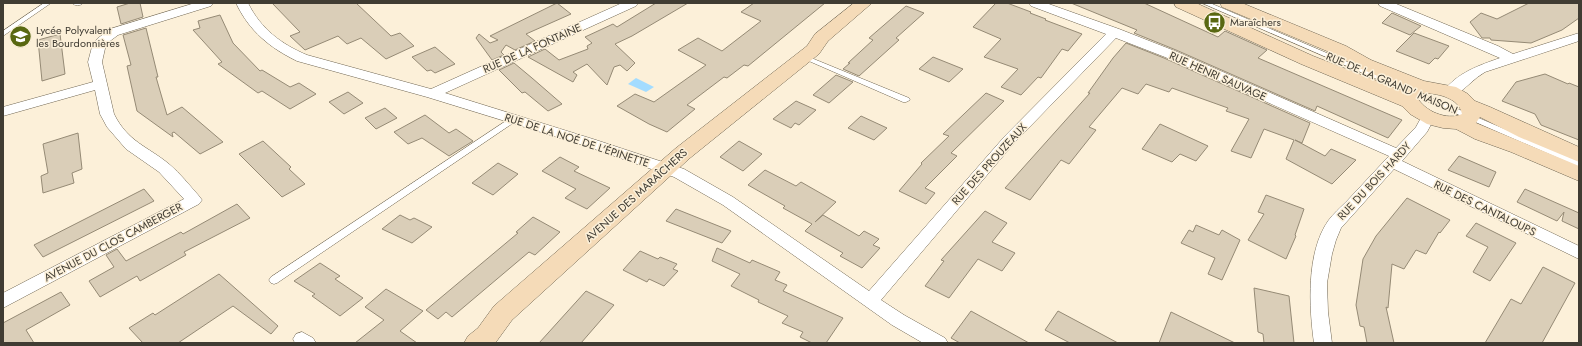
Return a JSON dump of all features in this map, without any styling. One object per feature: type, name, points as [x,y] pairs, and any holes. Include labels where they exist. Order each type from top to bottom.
[{"type":"main road","name":"AVENUE DES MARAÎCHERS","points":[[477,343],[487,335],[503,313],[665,169],[716,126],[813,50],[821,38],[864,3]]},
{"type":"main road","name":"RUE DE LA GRAND' MAISON","points":[[1182,3],[1307,60],[1369,84],[1413,93]]},
{"type":"main road","name":"RUE DE LA GRAND' MAISON","points":[[1228,3],[1340,50],[1413,93]]},
{"type":"main road","points":[[1435,88],[1450,92],[1458,97],[1467,115],[1445,122],[1428,117],[1412,107],[1413,93],[1435,88]]},
{"type":"main road","name":"RUE DE LA GRAND' MAISON","points":[[1579,155],[1483,111],[1467,115],[1478,133],[1518,147],[1579,174]]},
{"type":"street","name":"AVENUE DU CLOS CAMBERGER","points":[[3,301],[194,200],[164,168],[131,146],[112,124],[107,114],[95,62],[98,47],[105,37],[122,29],[207,3]]},
{"type":"street","name":"RUE DE LA NOÉ DE L'ÉPINETTE","points":[[242,3],[251,19],[260,30],[282,49],[302,58],[432,94],[514,119],[679,173],[728,201],[898,320],[939,343]]},
{"type":"street","name":"RUE DE LA FONTAINE","points":[[432,94],[632,3]]},
{"type":"street","name":"RUE HENRI SAUVAGE","points":[[1035,3],[1170,54],[1395,159]]},
{"type":"street","points":[[1384,3],[1486,46],[1510,58]]},
{"type":"street","name":"RUE DES PROUZEAUX","points":[[870,301],[1010,139],[1115,32]]},
{"type":"street","points":[[1450,92],[1471,74],[1480,69],[1510,58],[1562,44],[1579,37]]},
{"type":"street","points":[[3,112],[100,84]]},
{"type":"street","name":"RUE DU BOIS HARDY","points":[[1323,343],[1320,324],[1319,275],[1325,243],[1334,225],[1422,128],[1428,117]]},
{"type":"street","name":"RUE DES CANTALOUPS","points":[[1395,159],[1579,253]]},
{"type":"lane","points":[[3,34],[48,3]]},
{"type":"lane","points":[[75,3],[80,3]]},
{"type":"lane","name":"RUE DE LA GRAND' MAISON","points":[[1205,3],[1579,164]]},
{"type":"lane","points":[[804,57],[906,100]]},
{"type":"lane","points":[[274,280],[514,119]]},
{"type":"water","points":[[636,78],[654,87],[646,92],[628,84]]},
{"type":"building","points":[[130,3],[140,3],[143,17],[121,24],[117,7]]},
{"type":"building","points":[[272,3],[356,3],[391,36],[400,33],[414,46],[386,59],[361,38],[347,44],[338,36],[305,50],[290,36],[300,32]]},
{"type":"building","points":[[557,3],[571,14],[526,34],[535,41],[515,50],[506,45],[501,52],[504,55],[492,60],[476,38],[479,34],[490,43],[498,40],[490,36]]},
{"type":"building","points":[[656,3],[688,3],[632,36],[615,44],[635,63],[627,71],[620,65],[614,67],[607,85],[587,64],[573,72],[577,75],[573,82],[528,57],[545,49],[559,60],[588,49],[587,46],[592,43],[585,37],[613,24],[617,27]]},
{"type":"building","points":[[754,3],[825,3],[748,66],[744,65],[727,78],[724,77],[687,105],[695,109],[667,132],[649,124],[617,106],[635,94],[654,102],[706,65],[678,50],[698,38],[722,51],[761,21],[741,12]]},
{"type":"building","points":[[996,3],[1007,3],[1082,34],[1068,51],[1062,49],[1041,78],[1038,77],[1021,95],[1001,87],[1018,69],[984,57],[1001,39],[973,27]]},
{"type":"building","points":[[1071,3],[1144,3],[1218,37],[1225,31],[1267,50],[1258,58],[1402,120],[1388,138],[1317,106],[1315,111],[1134,33],[1137,30]]},
{"type":"building","points":[[1529,3],[1579,3],[1579,18],[1562,30],[1531,43],[1482,38],[1470,22],[1481,13],[1497,19]]},
{"type":"building","points":[[906,6],[924,13],[896,38],[899,40],[859,76],[843,69],[873,40],[869,38]]},
{"type":"building","points":[[1392,13],[1421,26],[1410,35],[1382,23]]},
{"type":"building","points":[[220,15],[233,43],[260,71],[262,70],[290,87],[299,83],[316,94],[290,109],[262,91],[258,93],[218,64],[222,62],[193,30],[200,28],[198,21]]},
{"type":"building","points":[[146,28],[158,77],[156,77],[167,115],[182,107],[223,142],[200,154],[174,132],[172,133],[173,137],[137,111],[127,66],[131,65],[123,35]]},
{"type":"building","points":[[1414,33],[1449,46],[1438,59],[1435,58],[1429,64],[1396,51]]},
{"type":"building","points":[[60,34],[65,74],[42,81],[38,40]]},
{"type":"building","points":[[1126,43],[1164,58],[1310,123],[1302,143],[1295,140],[1325,156],[1331,149],[1356,160],[1332,184],[1286,159],[1294,140],[1264,129],[1251,158],[1231,151],[1249,119],[1226,111],[1228,108],[1172,88],[1169,92],[1146,84],[1138,94],[1122,88],[1089,127],[1096,130],[1069,164],[1061,160],[1030,200],[1005,188],[1090,93],[1088,93],[1113,58]]},
{"type":"building","points":[[435,47],[455,64],[435,73],[431,70],[427,71],[412,57]]},
{"type":"building","points":[[933,57],[963,69],[949,82],[919,69]]},
{"type":"building","points":[[514,63],[562,104],[548,111],[525,92],[522,93],[499,70]]},
{"type":"building","points":[[1545,74],[1579,87],[1579,140],[1541,125],[1535,114],[1502,101],[1516,82]]},
{"type":"building","points":[[836,75],[853,82],[829,103],[813,95]]},
{"type":"building","points":[[348,92],[363,103],[344,114],[329,102]]},
{"type":"building","points":[[986,93],[1004,101],[951,153],[957,156],[925,188],[935,193],[926,204],[899,191],[922,164],[921,163],[949,136],[943,134]]},
{"type":"building","points":[[796,101],[816,110],[799,125],[795,123],[791,128],[773,119]]},
{"type":"building","points":[[385,108],[397,118],[376,129],[365,118]]},
{"type":"building","points":[[425,115],[449,133],[456,129],[473,141],[449,156],[422,138],[408,144],[394,132]]},
{"type":"building","points":[[861,116],[887,128],[874,140],[848,128]]},
{"type":"building","points":[[1160,124],[1208,146],[1196,161],[1180,154],[1172,162],[1142,149]]},
{"type":"building","points":[[78,133],[82,169],[72,173],[74,183],[43,193],[41,176],[48,173],[43,144]]},
{"type":"building","points":[[263,141],[291,167],[289,169],[305,184],[282,197],[239,154]]},
{"type":"building","points":[[739,141],[762,154],[743,171],[720,157]]},
{"type":"building","points":[[1459,156],[1496,172],[1489,187],[1448,170]]},
{"type":"building","points":[[560,157],[579,167],[574,171],[610,188],[587,209],[565,198],[576,189],[542,171]]},
{"type":"building","points":[[498,163],[518,174],[493,195],[472,183]]},
{"type":"building","points":[[765,170],[796,186],[801,182],[836,202],[815,222],[823,215],[859,236],[864,231],[879,239],[873,245],[880,248],[862,268],[840,256],[843,253],[805,231],[812,224],[783,208],[785,206],[748,185]]},
{"type":"building","points":[[144,189],[154,201],[43,257],[34,245]]},
{"type":"building","points":[[1525,189],[1579,213],[1579,229],[1562,221],[1564,212],[1557,221],[1517,202]]},
{"type":"building","points":[[1266,195],[1304,209],[1295,235],[1296,236],[1286,259],[1248,240],[1264,214],[1258,212]]},
{"type":"building","points":[[1407,198],[1450,220],[1440,233],[1439,232],[1426,254],[1416,250],[1404,269],[1392,264],[1388,308],[1386,307],[1394,343],[1367,343],[1364,327],[1360,326],[1356,305],[1363,259],[1376,236]]},
{"type":"building","points":[[237,204],[250,218],[184,252],[186,255],[140,281],[137,276],[100,297],[89,281],[114,267],[106,255],[117,249],[126,261],[181,232],[183,234]]},
{"type":"building","points":[[676,209],[731,231],[722,243],[666,221]]},
{"type":"building","points":[[985,211],[1007,223],[992,242],[1015,253],[1002,271],[978,259],[949,298],[925,286],[944,261],[941,260]]},
{"type":"building","points":[[400,215],[410,220],[414,218],[432,227],[412,243],[382,229]]},
{"type":"building","points":[[533,217],[560,232],[535,255],[529,252],[452,317],[446,312],[438,319],[426,310],[518,233],[516,232]]},
{"type":"building","points":[[1476,223],[1516,243],[1490,281],[1473,272],[1488,247],[1466,236]]},
{"type":"building","points":[[1196,225],[1219,235],[1222,230],[1240,240],[1222,280],[1208,274],[1215,258],[1181,243],[1189,230],[1193,232]]},
{"type":"building","points":[[717,248],[750,263],[752,260],[780,272],[775,280],[787,285],[783,291],[843,318],[826,343],[812,343],[800,337],[803,332],[782,323],[788,316],[758,302],[759,300],[731,286],[740,274],[712,261]]},
{"type":"building","points":[[640,251],[658,259],[660,257],[677,264],[673,269],[678,271],[664,286],[649,279],[647,282],[623,270]]},
{"type":"building","points":[[320,263],[340,276],[335,279],[363,298],[340,316],[312,296],[315,294],[294,281]]},
{"type":"building","points":[[1543,267],[1575,283],[1542,343],[1485,343],[1511,299],[1521,304]]},
{"type":"building","points":[[219,274],[278,326],[271,334],[233,306],[178,343],[143,343],[129,328],[153,313],[155,315]]},
{"type":"building","points":[[1254,288],[1289,296],[1294,343],[1264,343],[1263,334],[1258,332]]},
{"type":"building","points":[[386,289],[423,311],[400,331],[417,343],[355,343],[384,320],[365,307]]},
{"type":"building","points":[[586,291],[614,305],[581,343],[539,343]]},
{"type":"building","points":[[61,292],[70,305],[26,330],[34,343],[3,343],[3,323]]},
{"type":"building","points":[[971,311],[1029,343],[960,343],[951,338]]},
{"type":"building","points":[[1058,311],[1118,343],[1070,343],[1045,330]]},
{"type":"building","points":[[1171,312],[1235,343],[1159,343]]},
{"type":"place","name":"Maraîchers","points":[[1215,22]]},
{"type":"place","name":"Lycée Polyvalent les Bourdonnières","points":[[20,36]]}]
